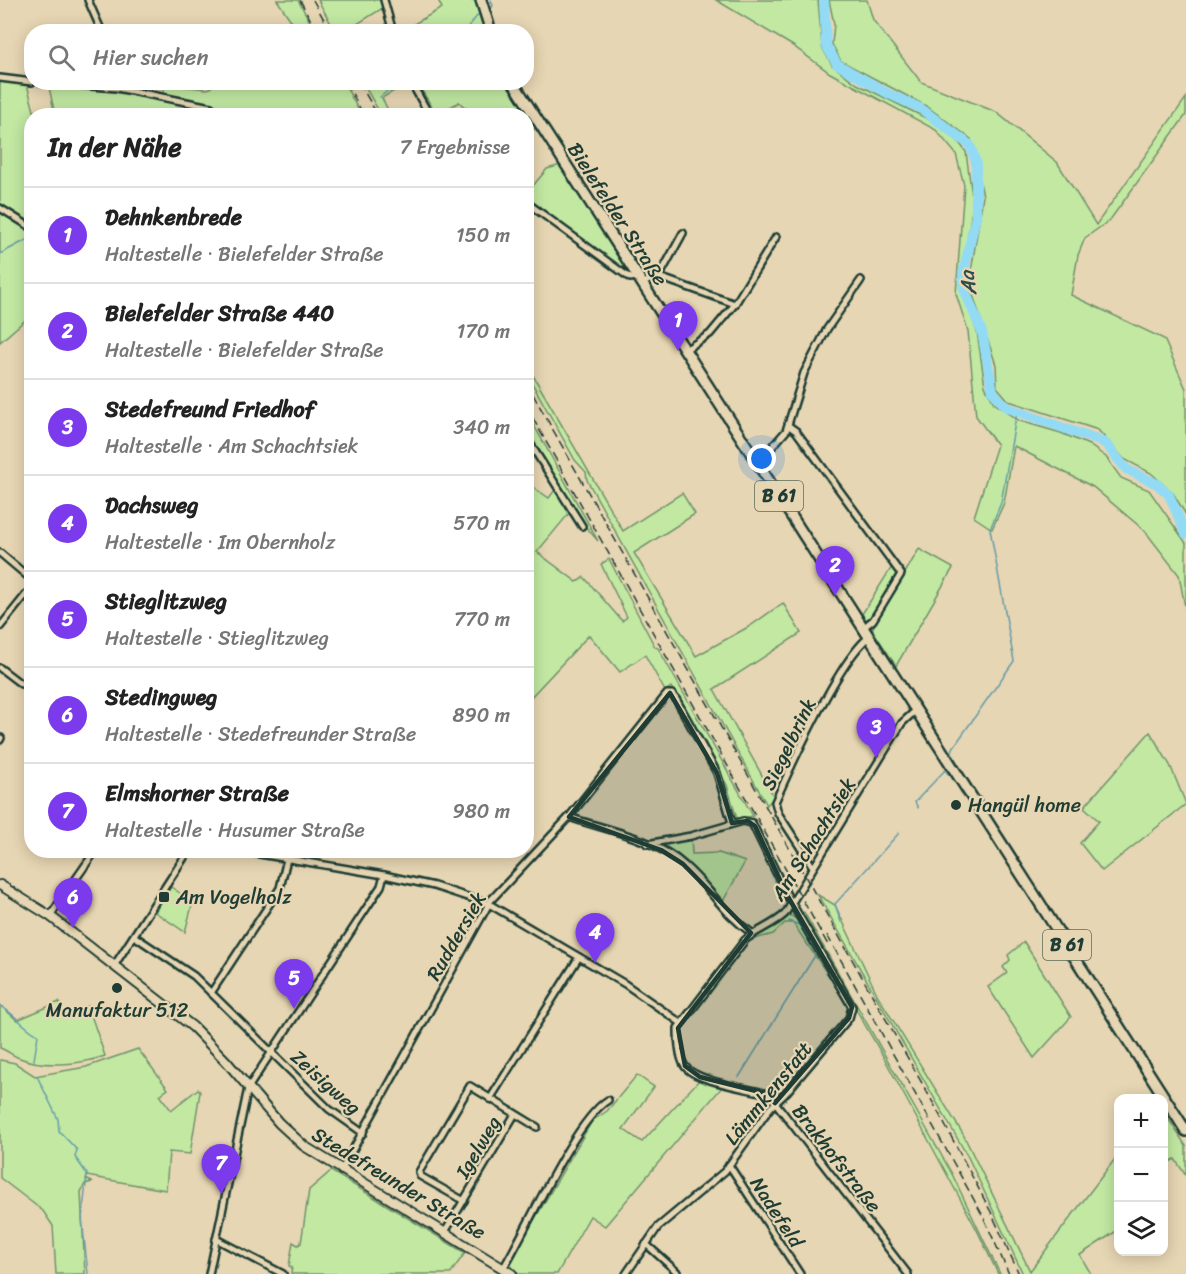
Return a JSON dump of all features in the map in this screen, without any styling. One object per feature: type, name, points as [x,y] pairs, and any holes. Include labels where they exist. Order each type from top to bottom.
[{"type":"main road","points":[[481,0],[488,24]]},
{"type":"main road","name":"Bielefelder Straße","points":[[518,90],[530,108]]},
{"type":"main road","name":"Bielefelder Straße","points":[[534,115],[1186,1131]]},
{"type":"street","points":[[88,0],[98,24]]},
{"type":"street","points":[[384,0],[391,24]]},
{"type":"street","points":[[0,78],[24,80]]},
{"type":"street","points":[[138,90],[212,108]]},
{"type":"street","points":[[415,90],[426,108]]},
{"type":"street","points":[[0,208],[24,223]]},
{"type":"street","points":[[534,208],[630,278],[640,280],[658,277],[735,304]]},
{"type":"street","points":[[658,277],[683,233]]},
{"type":"street","points":[[685,350],[710,334],[735,304],[776,237]]},
{"type":"street","points":[[758,463],[789,426],[804,373],[827,329],[861,280]]},
{"type":"street","points":[[789,426],[796,431],[901,574],[873,620],[863,628]]},
{"type":"street","points":[[534,449],[582,526]]},
{"type":"street","points":[[0,553],[24,573]]},
{"type":"street","points":[[0,627],[24,597]]},
{"type":"street","name":"Siegelbrink","points":[[813,867],[777,813],[776,802],[820,712],[856,652],[869,637]]},
{"type":"street","points":[[1,671],[21,684]]},
{"type":"street","name":"Ruddersiek","points":[[534,855],[569,817],[663,696],[670,693],[676,699],[717,773],[732,823]]},
{"type":"street","name":"Am Schachtsiek","points":[[679,1025],[753,934],[775,923],[792,903],[902,723],[916,710]]},
{"type":"street","points":[[569,817],[647,844],[683,864],[718,905],[753,934]]},
{"type":"street","points":[[647,844],[652,841],[692,836],[732,823],[748,821],[755,826],[792,903]]},
{"type":"street","points":[[50,916],[90,858]]},
{"type":"street","points":[[114,966],[184,858]]},
{"type":"street","points":[[281,858],[384,875],[434,886],[489,904],[579,957],[679,1025]]},
{"type":"street","name":"Ruddersiek","points":[[343,1168],[489,904],[531,858]]},
{"type":"street","points":[[211,993],[280,888],[287,859]]},
{"type":"street","points":[[209,1274],[249,1085],[381,886],[384,875]]},
{"type":"street","name":"Stedefreunder Straße","points":[[0,885],[50,916],[193,1027],[249,1085],[288,1132],[343,1168],[505,1264],[512,1274]]},
{"type":"street","name":"Lämmkenstatt","points":[[634,1274],[628,1271],[662,1223],[729,1166],[775,1103],[851,1013],[849,1001],[792,903]]},
{"type":"street","points":[[134,936],[182,966],[271,1052]]},
{"type":"street","points":[[490,1099],[579,957]]},
{"type":"street","name":"Brakhofstraße","points":[[679,1025],[685,1066],[700,1077],[764,1093],[775,1103],[908,1274]]},
{"type":"street","name":"Zeisigweg","points":[[271,1052],[338,1117],[363,1133]]},
{"type":"street","points":[[464,1201],[420,1176],[419,1172],[470,1086],[537,1127]]},
{"type":"street","points":[[505,1264],[581,1129],[599,1106],[608,1100]]},
{"type":"street","name":"Igelweg","points":[[447,1229],[515,1114]]},
{"type":"street","name":"Nadefeld","points":[[729,1166],[800,1274]]},
{"type":"street","points":[[216,1239],[283,1274]]},
{"type":"street","points":[[646,1244],[677,1272]]},
{"type":"highlighted area","points":[[670,693],[717,773],[732,823],[748,821],[755,826],[787,895],[852,1007],[849,1018],[775,1103],[764,1093],[700,1077],[685,1066],[678,1028],[751,933],[683,864],[661,850],[569,817]]},
{"type":"green space","points":[[277,0],[298,0],[311,24],[293,24]]},
{"type":"green space","points":[[318,0],[381,0],[383,8],[357,24],[331,24]]},
{"type":"green space","points":[[438,0],[478,0],[486,24],[414,24],[442,8]]},
{"type":"green space","points":[[716,0],[818,0],[822,47],[832,65],[857,84],[930,120],[958,141],[966,152],[973,204],[960,283],[977,332],[985,386],[994,403],[1020,421],[1061,433],[1089,445],[1106,457],[1121,478],[1149,490],[1186,543],[1186,612],[1179,575],[1145,531],[1093,487],[1014,446],[1004,503],[992,529],[974,517],[997,445],[976,416],[968,331],[956,294],[964,185],[956,154],[936,130],[830,73],[793,46]]},
{"type":"green space","points":[[829,0],[867,0],[873,20],[921,82],[996,112],[1057,162],[1096,225],[1186,98],[1186,115],[1110,220],[1085,238],[1078,255],[1071,295],[1164,339],[1186,389],[1186,515],[1173,493],[1151,473],[1124,459],[1098,430],[1009,401],[997,387],[996,365],[971,289],[971,272],[983,196],[971,139],[926,106],[841,61],[832,44],[834,24]]},
{"type":"green space","points":[[0,82],[24,84],[24,90],[29,90],[33,108],[24,108],[24,321],[0,342]]},
{"type":"green space","points":[[50,90],[101,90],[208,104],[164,94],[164,90],[348,90],[357,108],[54,108]]},
{"type":"green space","points":[[367,90],[395,90],[382,98],[387,108],[377,108]]},
{"type":"green space","points":[[421,90],[512,90],[524,108],[465,108],[459,102],[449,108],[433,108]]},
{"type":"green space","points":[[561,165],[630,270],[628,273],[534,203],[534,184],[547,169]]},
{"type":"green space","points":[[534,377],[623,531],[682,493],[695,514],[634,553],[696,656],[750,626],[783,603],[801,633],[714,689],[774,797],[767,805],[587,480],[586,472],[575,460],[534,387]]},
{"type":"green space","points":[[534,425],[598,541],[586,527],[534,444]]},
{"type":"green space","points":[[557,487],[571,511],[537,552],[577,582],[584,577],[622,621],[627,617],[601,564],[609,559],[655,647],[658,648],[753,816],[737,819],[727,785],[671,687],[665,691],[645,655],[620,672],[589,635],[534,694],[534,488],[549,498]]},
{"type":"green space","points":[[919,549],[953,568],[896,666],[872,629]]},
{"type":"green space","points":[[893,565],[898,572],[872,617],[867,621],[862,614]]},
{"type":"green space","points":[[1150,732],[1170,765],[1186,804],[1102,871],[1080,843],[1099,821],[1084,807]]},
{"type":"green space","points":[[691,838],[692,854],[719,853],[745,862],[723,901],[687,863],[664,849],[662,842]]},
{"type":"green space","points":[[171,887],[193,902],[185,932],[155,912]]},
{"type":"green space","points":[[818,895],[835,905],[878,996],[963,1134],[1030,1271],[1114,1160],[1114,1233],[1080,1255],[1091,1274],[1023,1274],[968,1157]]},
{"type":"green space","points":[[804,912],[952,1174],[1000,1274],[883,1056],[801,914]]},
{"type":"green space","points":[[790,915],[799,921],[841,994],[793,923],[785,923],[773,934],[751,940]]},
{"type":"green space","points":[[1024,942],[1071,1017],[1034,1058],[988,987],[1007,973],[1003,967],[1010,960],[1008,955]]},
{"type":"green space","points":[[59,1002],[65,1014],[88,1006],[105,1056],[84,1062],[49,1064],[17,1057],[0,1048],[0,1005],[17,1020]]},
{"type":"green space","points":[[138,1049],[168,1089],[160,1095],[171,1110],[198,1089],[200,1092],[190,1154],[169,1152],[166,1190],[87,1176],[86,1179],[92,1182],[85,1184],[81,1192],[85,1274],[56,1274],[53,1226],[43,1211],[0,1178],[0,1060],[15,1063],[35,1076],[86,1067]]},
{"type":"green space","points":[[637,1075],[654,1087],[623,1129],[642,1142],[700,1079],[723,1086],[605,1226],[590,1216],[557,1274],[518,1274],[509,1263],[592,1121],[607,1111]]},
{"type":"green space","points":[[1168,1118],[1186,1146],[1186,1176],[1175,1159],[1168,1163]]},
{"type":"green space","points":[[331,1171],[465,1253],[450,1274],[291,1274],[292,1267],[289,1266],[293,1242],[298,1245],[301,1243],[309,1190]]},
{"type":"waterway","points":[[489,10],[493,6],[491,0]]},
{"type":"waterway","name":"Aa","points":[[824,0],[826,45],[837,64],[889,94],[920,108],[970,145],[976,162],[976,216],[963,274],[964,289],[982,332],[993,392],[1006,407],[1105,443],[1126,469],[1157,484],[1169,495],[1186,534]]},
{"type":"waterway","points":[[471,24],[478,15]]},
{"type":"waterway","points":[[380,97],[389,90]]},
{"type":"waterway","points":[[0,254],[24,241]]},
{"type":"waterway","points":[[960,768],[952,752],[953,748],[1014,661],[990,529],[1001,503],[1017,411]]},
{"type":"waterway","points":[[918,808],[915,802],[945,770],[949,775]]},
{"type":"waterway","points":[[841,922],[835,904],[899,833]]},
{"type":"waterway","points":[[739,1077],[816,954],[799,925],[789,921]]},
{"type":"waterway","points":[[0,1006],[38,1035],[34,1060]]},
{"type":"waterway","points":[[37,1076],[58,1119],[59,1131],[77,1150],[75,1157],[87,1174],[82,1219],[88,1274]]},
{"type":"railway","points":[[300,0],[313,24]]},
{"type":"railway","points":[[313,0],[326,24]]},
{"type":"railway","points":[[350,90],[360,108]]},
{"type":"railway","points":[[363,90],[374,108]]},
{"type":"railway","points":[[534,396],[936,1108],[991,1212],[1019,1274]]},
{"type":"railway","points":[[534,420],[828,945]]},
{"type":"railway","points":[[827,935],[983,1216],[1009,1274]]},
{"type":"place","name":"Dehnkenbrede","points":[[678,351]]},
{"type":"place","name":"Bielefelder Straße 440","points":[[835,596]]},
{"type":"place","name":"Stedefreund Friedhof","points":[[876,758]]},
{"type":"place","name":"Hangül home","points":[[956,805]]},
{"type":"place","name":"Am Vogelholz","points":[[164,897]]},
{"type":"place","name":"Stedingweg","points":[[73,928]]},
{"type":"place","name":"Dachsweg","points":[[595,963]]},
{"type":"place","name":"Manufaktur 512","points":[[117,988]]},
{"type":"place","name":"Stieglitzweg","points":[[294,1009]]},
{"type":"place","name":"Elmshorner Straße","points":[[221,1194]]}]
